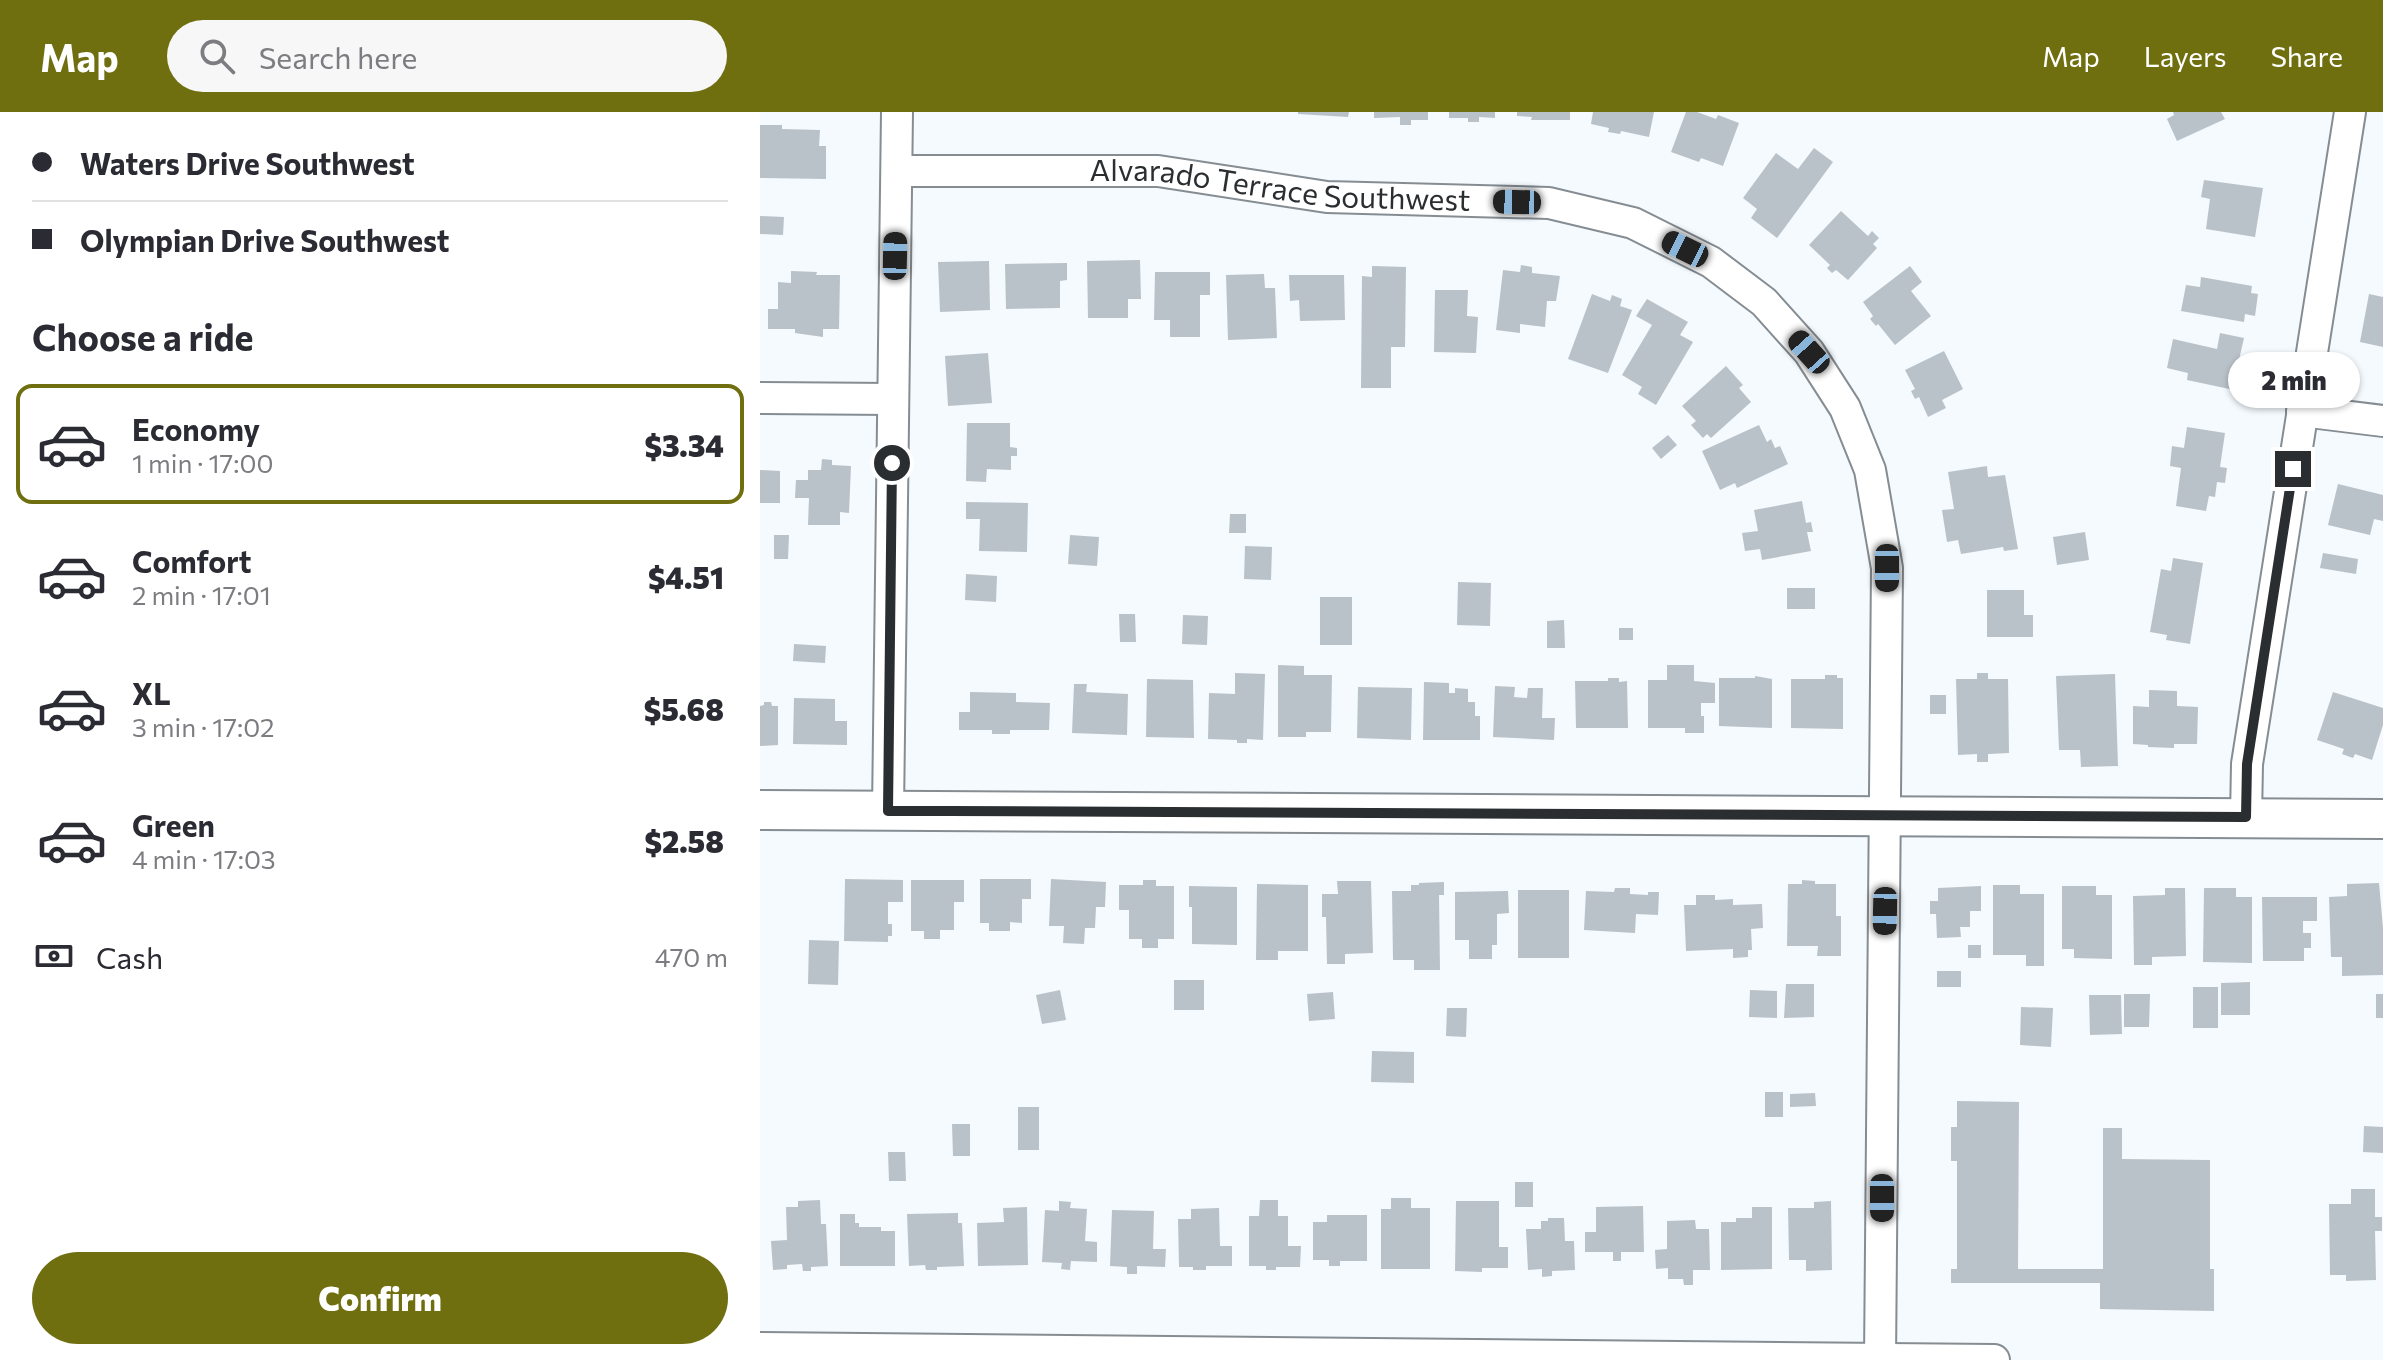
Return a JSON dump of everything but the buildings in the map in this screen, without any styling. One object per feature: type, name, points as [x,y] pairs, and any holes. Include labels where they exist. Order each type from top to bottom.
[{"type":"street","points":[[888,811],[897,112]]},
{"type":"street","points":[[2246,817],[2247,764],[2350,112]]},
{"type":"street","name":"Alvarado Terrace Southwest","points":[[897,171],[1158,171],[1327,197],[1549,203],[1633,223],[1711,262],[1764,302],[1809,352],[1845,408],[1870,470],[1887,568],[1880,1359]]},
{"type":"street","points":[[760,398],[893,399]]},
{"type":"street","points":[[2302,411],[2383,421]]},
{"type":"street","points":[[760,810],[2383,819]]},
{"type":"street","points":[[760,1348],[1994,1360]]},
{"type":"route","points":[[892,463],[888,811],[2246,817],[2247,764],[2293,469]]}]
